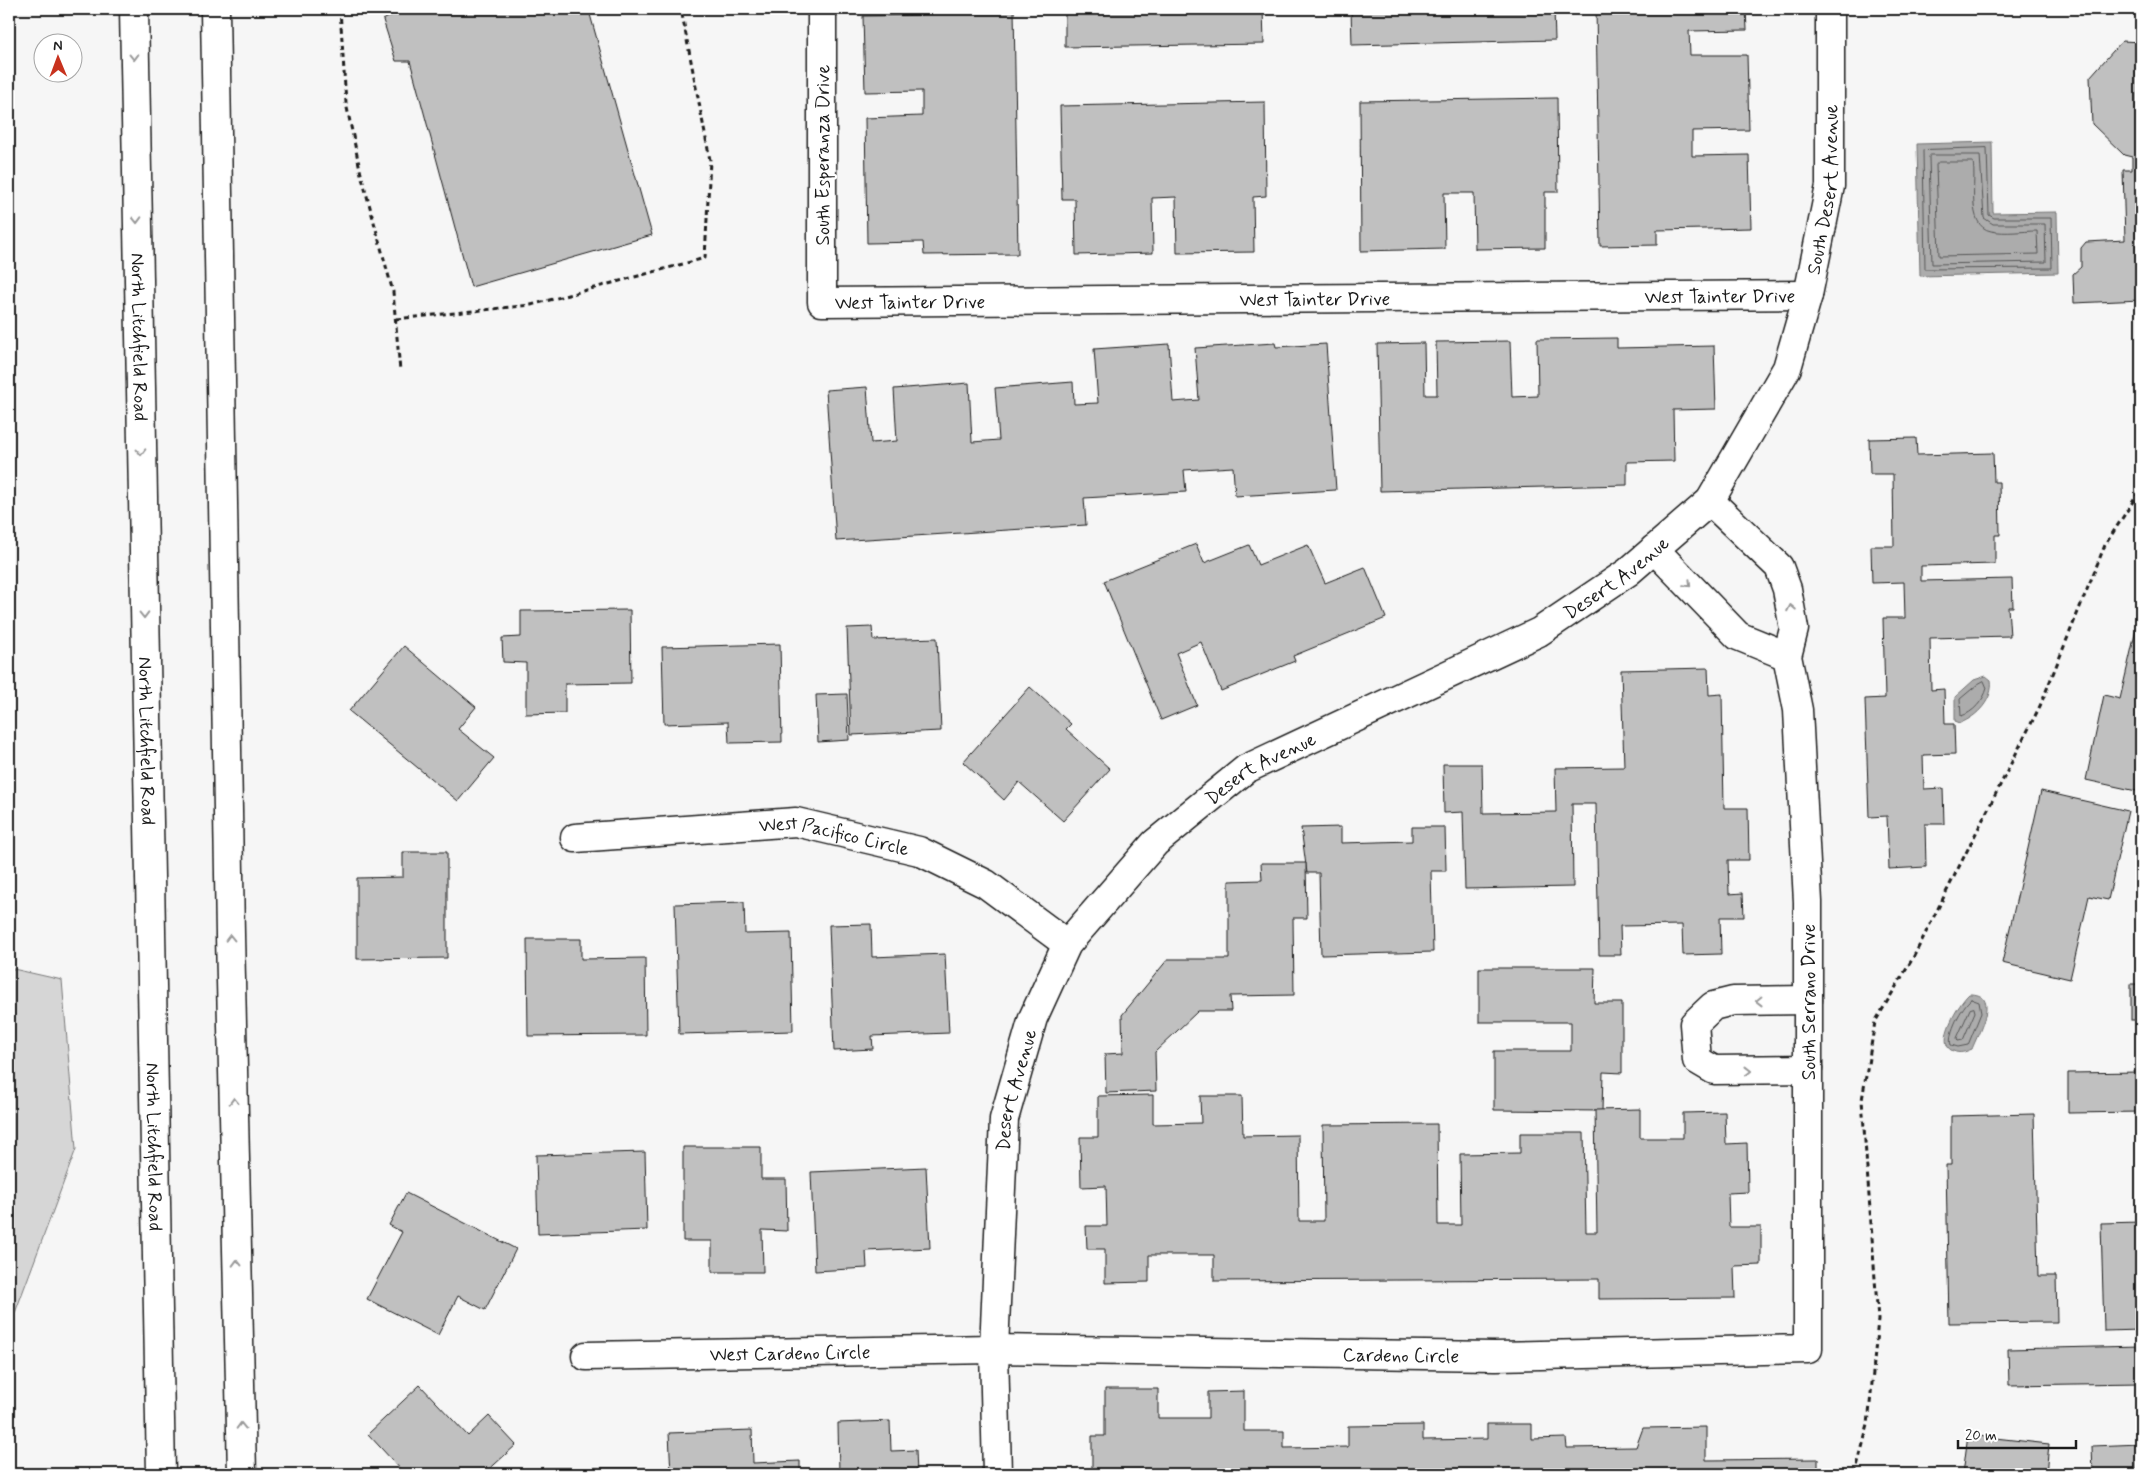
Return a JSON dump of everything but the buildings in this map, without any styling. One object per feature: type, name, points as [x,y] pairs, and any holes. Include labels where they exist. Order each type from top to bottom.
[{"type":"street","name":"North Litchfield Road","points":[[134,9],[161,1474]]},
{"type":"street","points":[[215,9],[230,935],[242,1474]]},
{"type":"street","name":"South Esperanza Drive","points":[[822,9],[822,302]]},
{"type":"street","name":"South Desert Avenue","points":[[1787,368],[1808,296],[1830,186],[1830,9]]},
{"type":"street","name":"West Tainter Drive","points":[[822,302],[1808,296]]},
{"type":"street","name":"Desert Avenue","points":[[994,1349],[1004,1120],[1033,1018],[1067,944],[1155,843],[1246,768],[1539,632],[1628,572],[1710,501],[1787,368]]},
{"type":"street","name":"South Serrano Drive","points":[[1710,501],[1779,567],[1787,589],[1794,629],[1787,656],[1798,710],[1808,902],[1808,1350]]},
{"type":"street","points":[[1654,549],[1738,636],[1787,656]]},
{"type":"street","name":"West Pacifico Circle","points":[[575,838],[796,822],[919,851],[986,884],[1067,944]]},
{"type":"street","points":[[1808,1000],[1732,1001],[1713,1006],[1694,1024],[1697,1060],[1714,1070],[1808,1069]]},
{"type":"street","points":[[994,1349],[997,1474]]},
{"type":"street","name":"Cardeno Circle","points":[[994,1349],[1496,1356],[1808,1350]]},
{"type":"street","name":"West Cardeno Circle","points":[[586,1356],[994,1349]]},
{"type":"path","points":[[340,9],[346,103],[361,174],[393,292],[400,371]]},
{"type":"path","points":[[396,319],[531,305],[705,258],[710,160],[680,9]]},
{"type":"path","points":[[1855,1474],[1868,1425],[1878,1320],[1862,1100],[1875,1022],[1913,958],[2040,706],[2105,546],[2141,489]]},
{"type":"shaded area","points":[[9,968],[62,980],[76,1149],[9,1329]]},
{"type":"water","points":[[1992,142],[1993,213],[2057,212],[2058,273],[1920,276],[1917,144]]},
{"type":"water","points":[[1986,676],[1991,680],[1991,687],[1990,694],[1983,706],[1966,720],[1960,723],[1955,721],[1955,697],[1974,680]]},
{"type":"water","points":[[1969,994],[1979,995],[1984,1000],[1986,1007],[1985,1015],[1972,1049],[1956,1052],[1948,1047],[1946,1040],[1947,1032],[1955,1014]]}]
